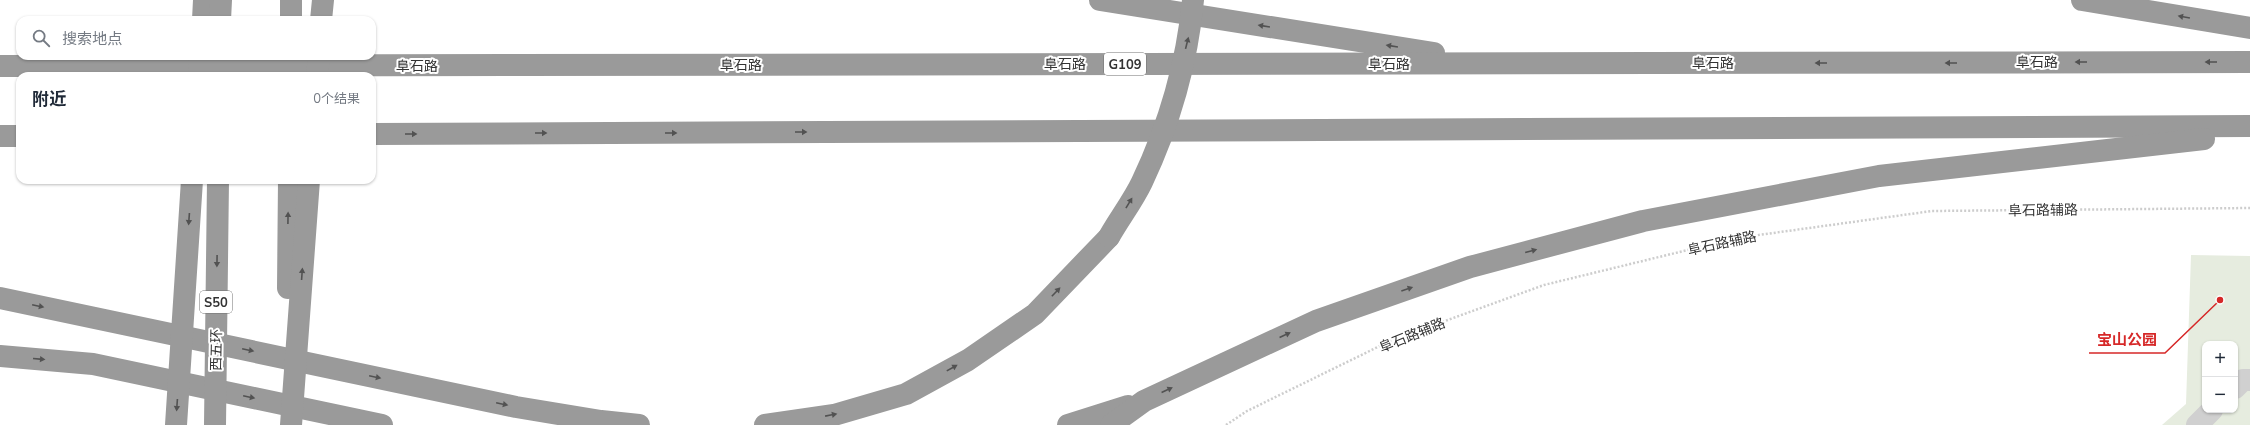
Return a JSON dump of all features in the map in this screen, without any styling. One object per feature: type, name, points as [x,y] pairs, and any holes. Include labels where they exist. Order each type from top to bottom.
[{"type":"highway","points":[[203,16],[204,0]]},
{"type":"highway","points":[[220,16],[221,0]]},
{"type":"highway","points":[[291,0],[291,16]]},
{"type":"highway","points":[[321,16],[323,0]]},
{"type":"highway","points":[[1100,0],[1500,63]]},
{"type":"highway","points":[[765,425],[834,415],[906,394],[968,360],[1035,314],[1108,237],[1141,183],[1169,116],[1190,31],[1193,0]]},
{"type":"highway","points":[[2082,0],[2250,28]]},
{"type":"highway","points":[[199,72],[200,60]]},
{"type":"highway","points":[[220,60],[220,72]]},
{"type":"highway","points":[[290,60],[290,72]]},
{"type":"highway","points":[[317,72],[318,60]]},
{"type":"highway","name":"阜石路","points":[[0,66],[2250,62]]},
{"type":"highway","points":[[376,134],[2250,126]]},
{"type":"highway","points":[[1068,425],[1144,400],[1316,321],[1470,267],[1643,221],[1879,176],[2250,133]]},
{"type":"highway","points":[[0,136],[16,136]]},
{"type":"highway","points":[[176,425],[192,184]]},
{"type":"highway","name":"西五环","points":[[215,425],[218,184]]},
{"type":"highway","points":[[286,425],[289,184]]},
{"type":"highway","points":[[291,425],[309,184]]},
{"type":"highway","points":[[0,298],[516,407],[601,421],[639,425]]},
{"type":"highway","points":[[0,356],[93,364],[382,425]]},
{"type":"highway","points":[[1111,425],[1144,400]]},
{"type":"lane","points":[[2238,385],[2244,380],[2250,380]]},
{"type":"lane","points":[[2197,425],[2209,413]]},
{"type":"path","name":"阜石路辅路","points":[[1226,425],[1247,411],[1390,341],[1544,285],[1737,238],[1932,211],[2250,208]]},
{"type":"shaded area","points":[[2191,255],[2250,256],[2250,425],[2162,425],[2186,404]]},
{"type":"place","name":"宝山公园","points":[[2220,300]]}]
